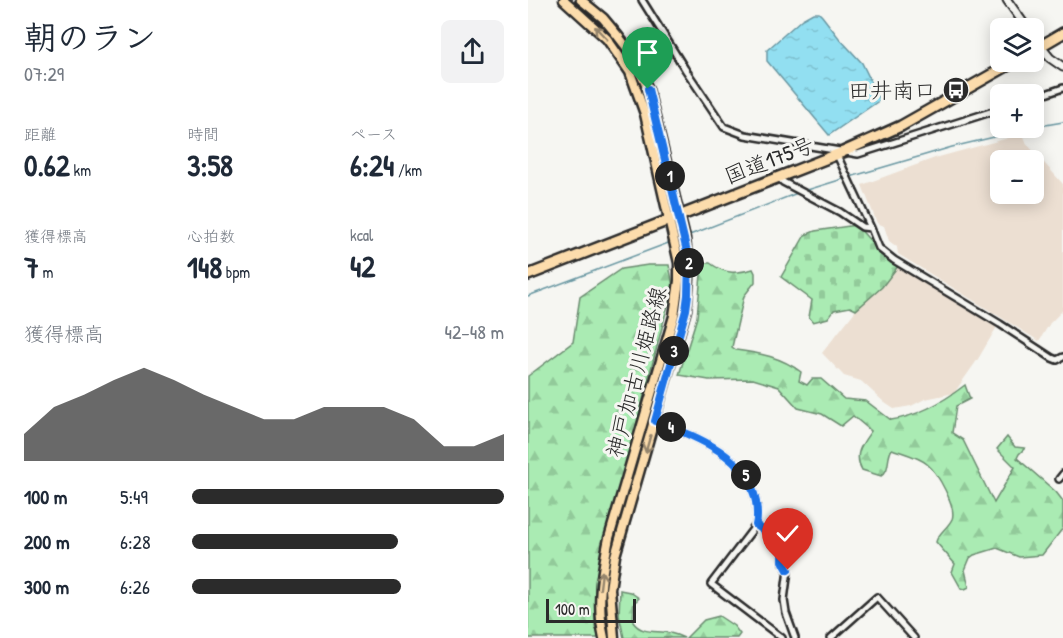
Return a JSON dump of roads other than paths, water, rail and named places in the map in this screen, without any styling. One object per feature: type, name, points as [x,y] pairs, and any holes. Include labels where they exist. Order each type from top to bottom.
[{"type":"highway","points":[[1044,44],[1063,33]]},
{"type":"highway","name":"国道175号","points":[[528,275],[840,154],[901,126],[996,72]]},
{"type":"main road","name":"神戸加古川姫路線","points":[[564,0],[607,39],[630,72],[645,114],[679,263],[674,316],[609,538],[603,567],[599,606],[604,638]]},
{"type":"main road","name":"神戸加古川姫路線","points":[[582,0],[603,18],[618,36],[641,71],[653,105],[689,260],[688,295],[682,327],[615,556],[610,589],[614,638]]},
{"type":"street","points":[[642,0],[724,127],[745,135],[832,148],[840,154],[879,248],[894,260],[1052,358],[1057,360],[1063,357]]},
{"type":"street","points":[[1007,0],[1020,18]]},
{"type":"street","points":[[1044,54],[1063,67]]},
{"type":"street","points":[[1044,95],[1063,88]]},
{"type":"street","points":[[840,154],[858,154],[990,112]]},
{"type":"street","points":[[778,177],[783,183],[840,212],[862,227],[871,228]]},
{"type":"street","points":[[655,421],[700,438],[744,472],[754,492],[758,519],[756,525],[711,584],[782,638]]},
{"type":"street","points":[[756,525],[780,542],[783,561],[788,570],[784,600],[786,613],[795,638]]},
{"type":"street","points":[[831,638],[877,597],[914,638]]},
{"type":"water","points":[[813,13],[819,13],[822,16],[862,63],[880,100],[829,135],[767,61],[767,50],[802,19]]},
{"type":"waterway","points":[[1044,125],[1063,122]]},
{"type":"waterway","points":[[850,177],[990,138]]},
{"type":"waterway","points":[[804,191],[846,178]]},
{"type":"waterway","points":[[687,236],[800,192]]},
{"type":"waterway","points":[[528,296],[671,242]]},
{"type":"place","name":"田井南口","points":[[956,90]]}]
